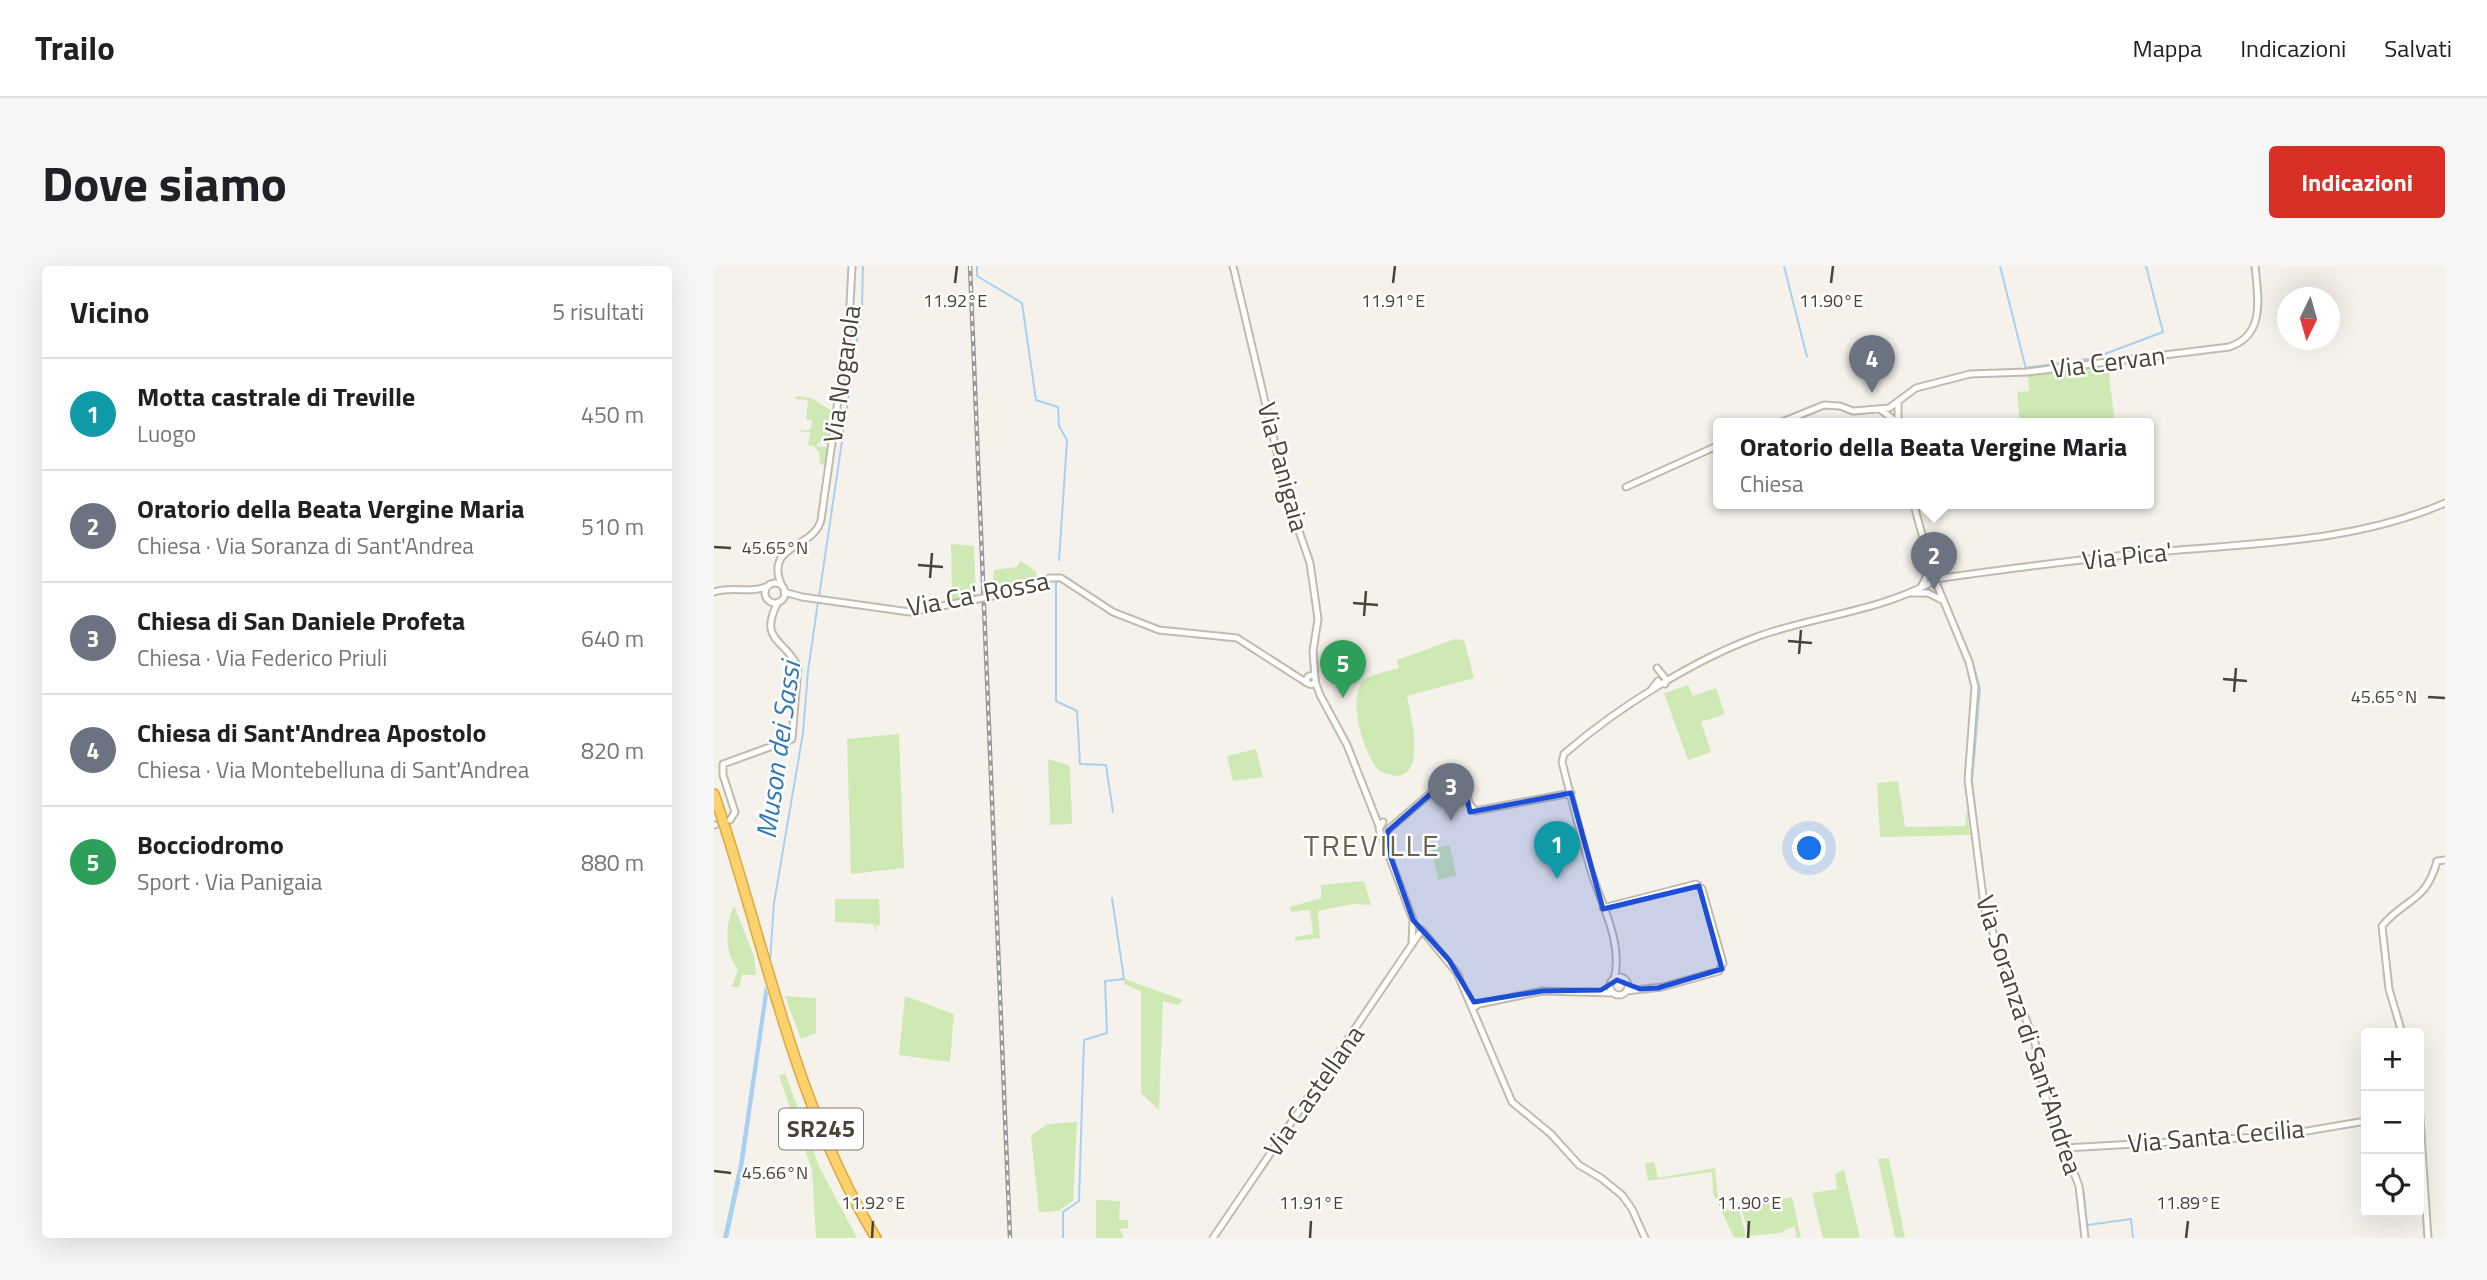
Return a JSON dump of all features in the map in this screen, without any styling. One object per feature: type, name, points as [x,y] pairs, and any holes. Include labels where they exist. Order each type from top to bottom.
[{"type":"highway","name":"SR245","points":[[714,794],[782,1013],[824,1137],[876,1238]]},
{"type":"highway","name":"SR245","points":[[714,807],[780,1027],[820,1142],[870,1238]]},
{"type":"street","name":"Via Nogarola","points":[[778,574],[781,559],[787,550],[818,530],[849,323],[852,266]]},
{"type":"street","name":"Via Panigaia","points":[[1233,266],[1288,499],[1310,563],[1318,624],[1310,680]]},
{"type":"street","name":"Via Cervan","points":[[1892,411],[1898,402],[1916,388],[1966,375],[2027,372],[2238,344],[2255,326],[2257,318],[2255,266]]},
{"type":"street","points":[[1792,418],[1824,405],[1840,406],[1848,411],[1892,411],[1896,418]]},
{"type":"street","points":[[1626,487],[1713,448]]},
{"type":"street","name":"Via Pica'","points":[[1932,578],[2136,554],[2309,539],[2384,525],[2445,503]]},
{"type":"street","points":[[1597,991],[1614,979],[1617,966],[1614,938],[1603,908],[1563,756],[1662,681],[1681,675],[1759,636],[1905,595],[1920,588],[1932,578],[1915,509]]},
{"type":"street","points":[[730,820],[735,811],[723,775],[723,764],[792,739],[798,667],[773,636],[772,614],[767,599],[770,586],[778,574]]},
{"type":"street","points":[[772,614],[783,589],[778,574]]},
{"type":"street","name":"Via Ca' Rossa","points":[[770,586],[802,597],[911,612],[997,595],[1047,579],[1061,578],[1113,612],[1159,630],[1237,638],[1297,676],[1310,680]]},
{"type":"street","name":"Via Soranza di Sant'Andrea","points":[[1932,578],[1969,662],[1975,687],[1968,780],[1984,912],[2035,1043],[2047,1102],[2079,1186],[2085,1238]]},
{"type":"street","points":[[714,592],[734,588],[755,590],[770,586]]},
{"type":"street","points":[[755,590],[767,599],[780,601]]},
{"type":"street","points":[[1905,595],[1928,593],[1944,602]]},
{"type":"street","name":"Via Ca' Rossa","points":[[780,601],[802,597]]},
{"type":"street","points":[[1310,680],[1347,746],[1370,807],[1384,827],[1388,848],[1418,931],[1444,956],[1476,1010],[1503,1087],[1512,1102],[1551,1134],[1579,1165],[1622,1195],[1638,1219],[1645,1238]]},
{"type":"street","points":[[1384,827],[1400,818],[1452,775],[1463,778],[1469,803],[1475,811],[1571,793]]},
{"type":"street","points":[[2401,1028],[2389,989],[2382,926],[2422,894],[2432,882],[2437,861],[2445,860]]},
{"type":"street","points":[[1476,1010],[1488,1003],[1542,991],[1597,991],[1621,995],[1626,991],[1662,987],[1722,969],[1702,889],[1692,884],[1603,908]]},
{"type":"street","name":"Via Castellana","points":[[1213,1238],[1356,1031],[1418,931]]},
{"type":"street","points":[[1617,966],[1625,981],[1626,991]]},
{"type":"street","points":[[1614,979],[1640,989]]},
{"type":"street","points":[[1609,985],[1613,993]]},
{"type":"street","points":[[1467,997],[1476,1010]]},
{"type":"street","name":"Via Santa Cecilia","points":[[2065,1148],[2277,1136],[2361,1122]]},
{"type":"street","points":[[2423,1154],[2428,1238]]},
{"type":"highlighted area","points":[[1452,775],[1463,778],[1470,812],[1571,793],[1603,909],[1699,886],[1722,969],[1658,988],[1640,989],[1617,980],[1601,990],[1542,991],[1474,1002],[1449,960],[1413,920],[1391,858],[1388,831]]},
{"type":"green space","points":[[2108,367],[2114,418],[2019,418],[2017,392],[2029,391],[2028,376]]},
{"type":"green space","points":[[797,396],[811,398],[834,412],[830,445],[820,442],[816,446],[829,448],[826,465],[820,464],[819,452],[814,446],[808,445],[810,432],[801,432],[801,428],[803,431],[811,429],[812,420],[806,420],[808,400],[794,399]]},
{"type":"green space","points":[[951,544],[974,546],[976,596],[952,601]]},
{"type":"green space","points":[[1020,561],[1035,570],[1037,576],[1027,582],[992,588],[994,570],[1017,567]]},
{"type":"green space","points":[[1455,639],[1464,640],[1474,678],[1407,696],[1414,735],[1412,764],[1406,773],[1395,776],[1378,770],[1367,751],[1359,724],[1357,696],[1360,686],[1370,676],[1399,668],[1397,660]]},
{"type":"green space","points":[[1688,685],[1693,696],[1716,688],[1725,714],[1701,722],[1711,752],[1688,760],[1664,693]]},
{"type":"green space","points":[[899,734],[904,868],[851,874],[847,739]]},
{"type":"green space","points":[[1256,749],[1263,777],[1233,781],[1227,756]]},
{"type":"green space","points":[[1048,759],[1070,766],[1072,824],[1050,825]]},
{"type":"green space","points":[[1898,781],[1905,827],[1965,826],[1967,808],[1970,835],[1880,837],[1877,783]]},
{"type":"green space","points":[[1450,845],[1456,876],[1438,880],[1432,849]]},
{"type":"green space","points":[[1364,881],[1371,905],[1353,904],[1318,911],[1320,938],[1295,941],[1295,937],[1313,934],[1310,910],[1291,912],[1290,907],[1321,898],[1321,885]]},
{"type":"green space","points":[[835,899],[879,899],[880,925],[876,926],[876,935],[874,924],[835,922]]},
{"type":"green space","points":[[734,906],[754,956],[756,975],[742,975],[739,987],[732,987],[738,969],[730,955],[727,938]]},
{"type":"green space","points":[[1125,979],[1183,1000],[1178,1005],[1163,1001],[1159,1110],[1141,1093],[1141,991],[1124,984]]},
{"type":"green space","points":[[785,996],[816,998],[816,1033],[801,1039]]},
{"type":"green space","points":[[905,996],[954,1014],[950,1062],[899,1055]]},
{"type":"green space","points":[[785,1073],[819,1166],[857,1238],[816,1238],[812,1170],[779,1076]]},
{"type":"green space","points":[[1077,1122],[1073,1201],[1058,1211],[1039,1212],[1031,1135],[1048,1124]]},
{"type":"green space","points":[[1889,1158],[1905,1238],[1895,1237],[1878,1159]]},
{"type":"green space","points":[[1654,1162],[1658,1178],[1715,1168],[1718,1196],[1729,1211],[1739,1209],[1746,1237],[1734,1238],[1713,1193],[1712,1172],[1648,1181],[1645,1163]]},
{"type":"green space","points":[[1844,1170],[1860,1238],[1823,1238],[1812,1193],[1837,1189],[1835,1174]]},
{"type":"green space","points":[[1792,1197],[1801,1238],[1797,1238],[1794,1226],[1780,1233],[1749,1236],[1741,1207]]},
{"type":"green space","points":[[1096,1200],[1120,1201],[1119,1220],[1128,1220],[1128,1228],[1120,1229],[1124,1238],[1096,1238]]},
{"type":"water","points":[[765,986],[768,994],[743,1169],[728,1238],[723,1238],[739,1164]]},
{"type":"waterway","name":"Muson dei Sassi","points":[[819,597],[862,306],[863,266]]},
{"type":"waterway","points":[[977,266],[977,276],[1022,303],[1036,400],[1058,407],[1059,426],[1067,440],[1059,560]]},
{"type":"waterway","points":[[1784,266],[1807,357]]},
{"type":"waterway","points":[[2000,266],[2026,369]]},
{"type":"waterway","points":[[2026,368],[2094,358],[2163,332],[2146,266]]},
{"type":"waterway","points":[[2020,571],[2052,566]]},
{"type":"waterway","points":[[1056,583],[1056,701],[1077,711],[1080,764],[1106,765],[1113,812]]},
{"type":"waterway","points":[[1945,596],[1972,660],[1980,689],[1972,781],[1983,878]]},
{"type":"waterway","name":"Muson dei Sassi","points":[[770,961],[774,903],[803,733],[818,602]]},
{"type":"waterway","points":[[1063,1238],[1063,1212],[1079,1201],[1084,1040],[1107,1033],[1105,981],[1124,979],[1112,898]]},
{"type":"waterway","points":[[2030,1022],[2040,1046],[2051,1104],[2068,1144]]},
{"type":"waterway","points":[[2071,1150],[2084,1194],[2088,1238]]},
{"type":"waterway","points":[[2088,1225],[2131,1219],[2133,1238]]},
{"type":"railway","points":[[970,266],[1010,1238]]},
{"type":"place","name":"Chiesa di Sant'Andrea Apostolo","points":[[1872,393]]},
{"type":"place","name":"Oratorio della Beata Vergine Maria","points":[[1934,590]]},
{"type":"place","name":"Bocciodromo","points":[[1343,698]]},
{"type":"place","name":"Chiesa di San Daniele Profeta","points":[[1451,821]]},
{"type":"place","name":"Motta castrale di Treville","points":[[1557,879]]},
{"type":"district","name":"TREVILLE","points":[[1372,846]]}]
